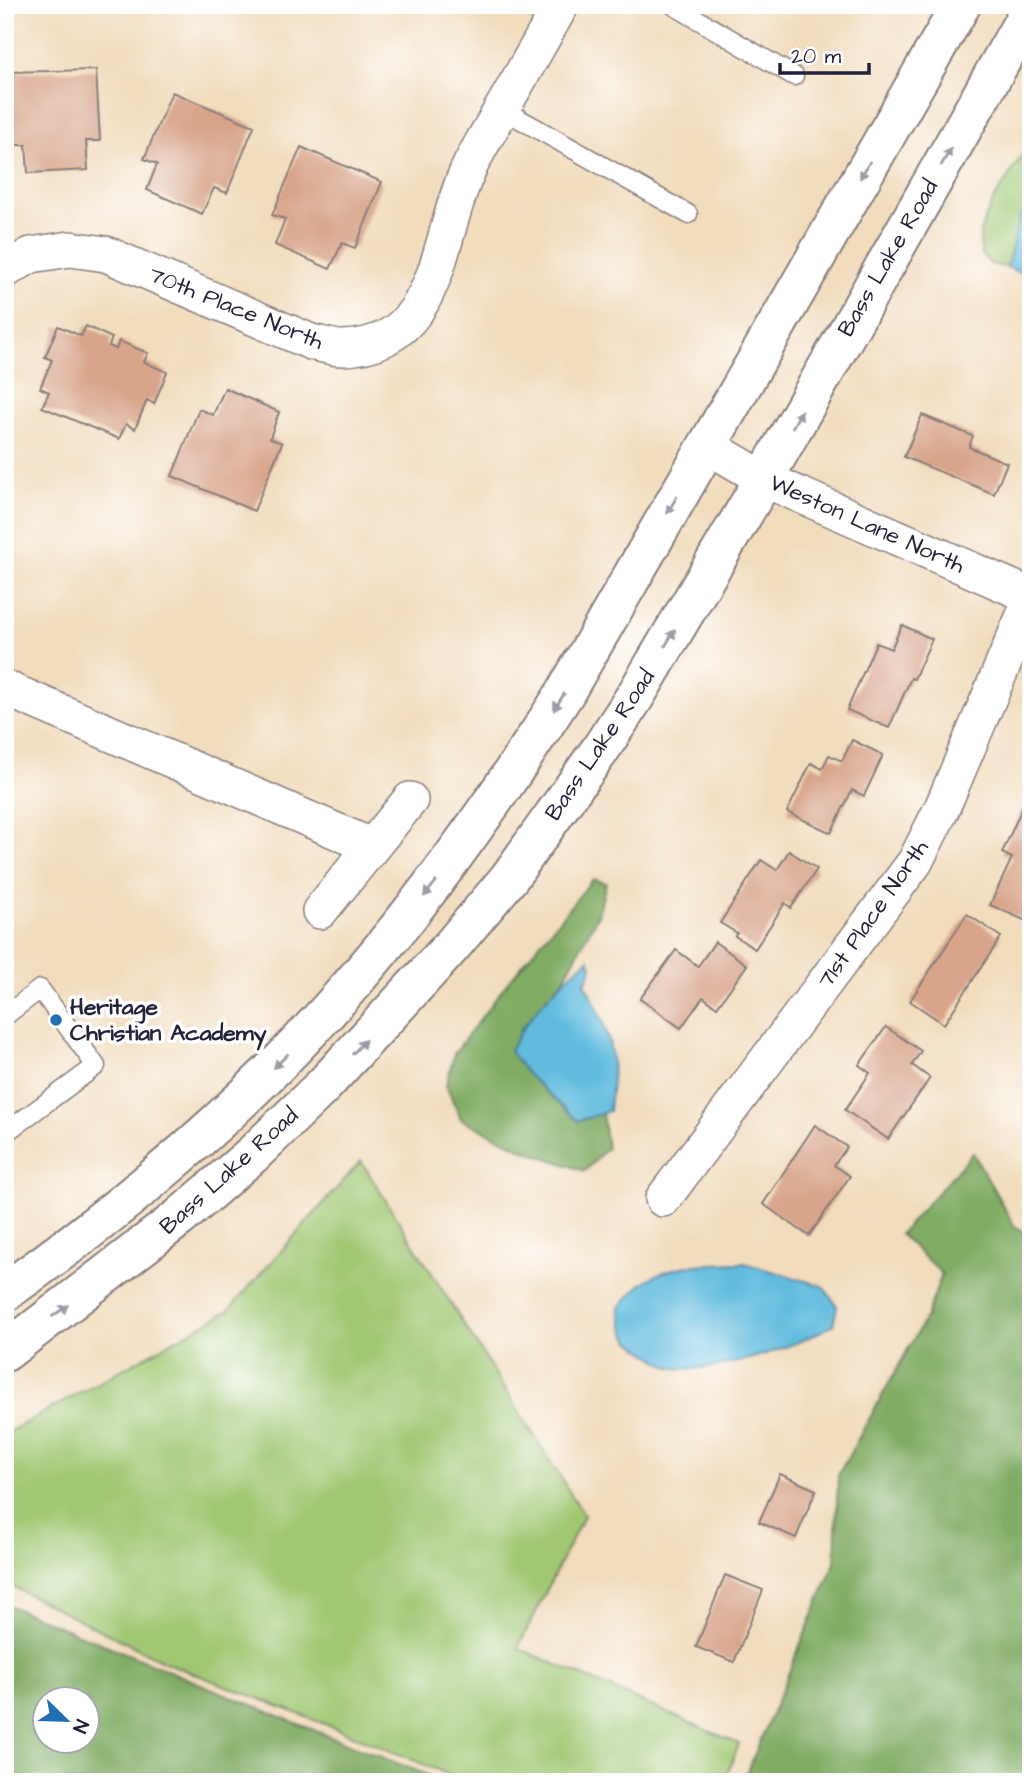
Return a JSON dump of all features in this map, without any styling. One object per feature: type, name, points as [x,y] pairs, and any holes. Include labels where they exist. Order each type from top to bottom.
[{"type":"main road","name":"Bass Lake Road","points":[[5,1292],[60,1254],[143,1187],[281,1061],[386,944],[438,879],[504,789],[565,693],[961,5]]},
{"type":"main road","name":"Bass Lake Road","points":[[5,1352],[180,1217],[253,1154],[324,1085],[450,948],[509,878],[636,695],[764,479],[1031,8]]},
{"type":"street","name":"70th Place North","points":[[5,270],[31,255],[70,249],[106,254],[311,342],[340,348],[371,345],[399,330],[422,304],[441,259],[450,217],[468,168],[561,5]]},
{"type":"street","name":"Weston Lane North","points":[[706,445],[764,479],[1031,598]]},
{"type":"street","name":"71st Place North","points":[[663,1199],[915,862],[943,808],[1031,598]]},
{"type":"street","points":[[5,688],[371,846]]},
{"type":"street","points":[[320,911],[410,800]]},
{"type":"lane","points":[[673,5],[794,76]]},
{"type":"lane","points":[[502,109],[688,214]]},
{"type":"lane","points":[[5,1016],[40,989],[96,1066],[5,1133]]},
{"type":"green space","points":[[1031,142],[1031,206],[1020,217],[1007,267],[991,264],[981,254],[980,231],[994,199]]},
{"type":"green space","points":[[593,879],[606,883],[598,915],[564,979],[520,1030],[578,1121],[602,1113],[607,1148],[585,1171],[524,1150],[461,1119],[446,1086],[454,1054],[504,987]]},
{"type":"green space","points":[[973,1153],[1015,1227],[1031,1236],[1031,1782],[743,1782],[835,1562],[838,1475],[927,1315],[942,1274],[900,1234]]},
{"type":"green space","points":[[361,1161],[584,1515],[518,1648],[739,1744],[724,1782],[467,1782],[167,1663],[5,1583],[5,1434],[228,1311]]},
{"type":"green space","points":[[5,1604],[296,1723],[445,1782],[5,1782]]},
{"type":"water","points":[[1031,206],[1031,278],[1007,267],[1020,217]]},
{"type":"water","points":[[589,959],[592,967],[585,984],[606,1031],[611,1051],[612,1080],[609,1111],[578,1121],[526,1073],[510,1051],[525,1025],[544,1001]]},
{"type":"water","points":[[744,1263],[823,1286],[837,1306],[833,1325],[798,1342],[756,1357],[692,1369],[670,1367],[644,1351],[627,1336],[619,1308],[649,1279],[688,1266]]},
{"type":"building","points":[[96,70],[100,141],[86,141],[88,170],[28,173],[26,145],[10,145],[6,72]]},
{"type":"building","points":[[172,92],[254,126],[227,193],[214,188],[202,214],[147,190],[157,164],[144,159]]},
{"type":"building","points":[[301,147],[382,182],[355,248],[342,243],[330,269],[275,245],[285,219],[272,215]]},
{"type":"building","points":[[58,326],[81,336],[86,326],[112,338],[109,346],[116,349],[119,341],[148,353],[144,362],[167,372],[154,404],[147,400],[135,429],[126,424],[119,439],[42,407],[49,392],[40,388],[52,360],[45,357]]},
{"type":"building","points":[[225,388],[279,412],[270,438],[282,443],[254,511],[172,476],[199,409],[213,415]]},
{"type":"building","points":[[922,415],[973,436],[969,447],[1007,463],[994,494],[904,457]]},
{"type":"building","points":[[902,625],[932,639],[889,728],[847,710],[876,643],[891,649]]},
{"type":"building","points":[[852,740],[883,755],[864,796],[852,790],[831,833],[787,812],[811,763],[822,769],[829,755],[842,761]]},
{"type":"building","points":[[1022,808],[1031,812],[1031,923],[990,905],[1012,858],[1002,853]]},
{"type":"building","points":[[789,851],[817,869],[791,908],[785,903],[755,949],[735,936],[737,933],[720,923],[761,860],[777,870]]},
{"type":"building","points":[[967,914],[1001,937],[944,1024],[910,1001]]},
{"type":"building","points":[[715,942],[747,965],[717,1007],[703,997],[681,1028],[640,999],[676,950],[698,966]]},
{"type":"building","points":[[886,1027],[921,1051],[912,1065],[930,1078],[888,1139],[845,1110],[870,1073],[859,1065]]},
{"type":"building","points":[[815,1125],[847,1147],[834,1165],[850,1176],[809,1236],[763,1204]]},
{"type":"building","points":[[780,1474],[816,1490],[796,1538],[759,1522]]},
{"type":"building","points":[[725,1575],[763,1590],[734,1662],[696,1647]]},
{"type":"place","name":"Heritage Christian Academy","points":[[56,1020]]}]
